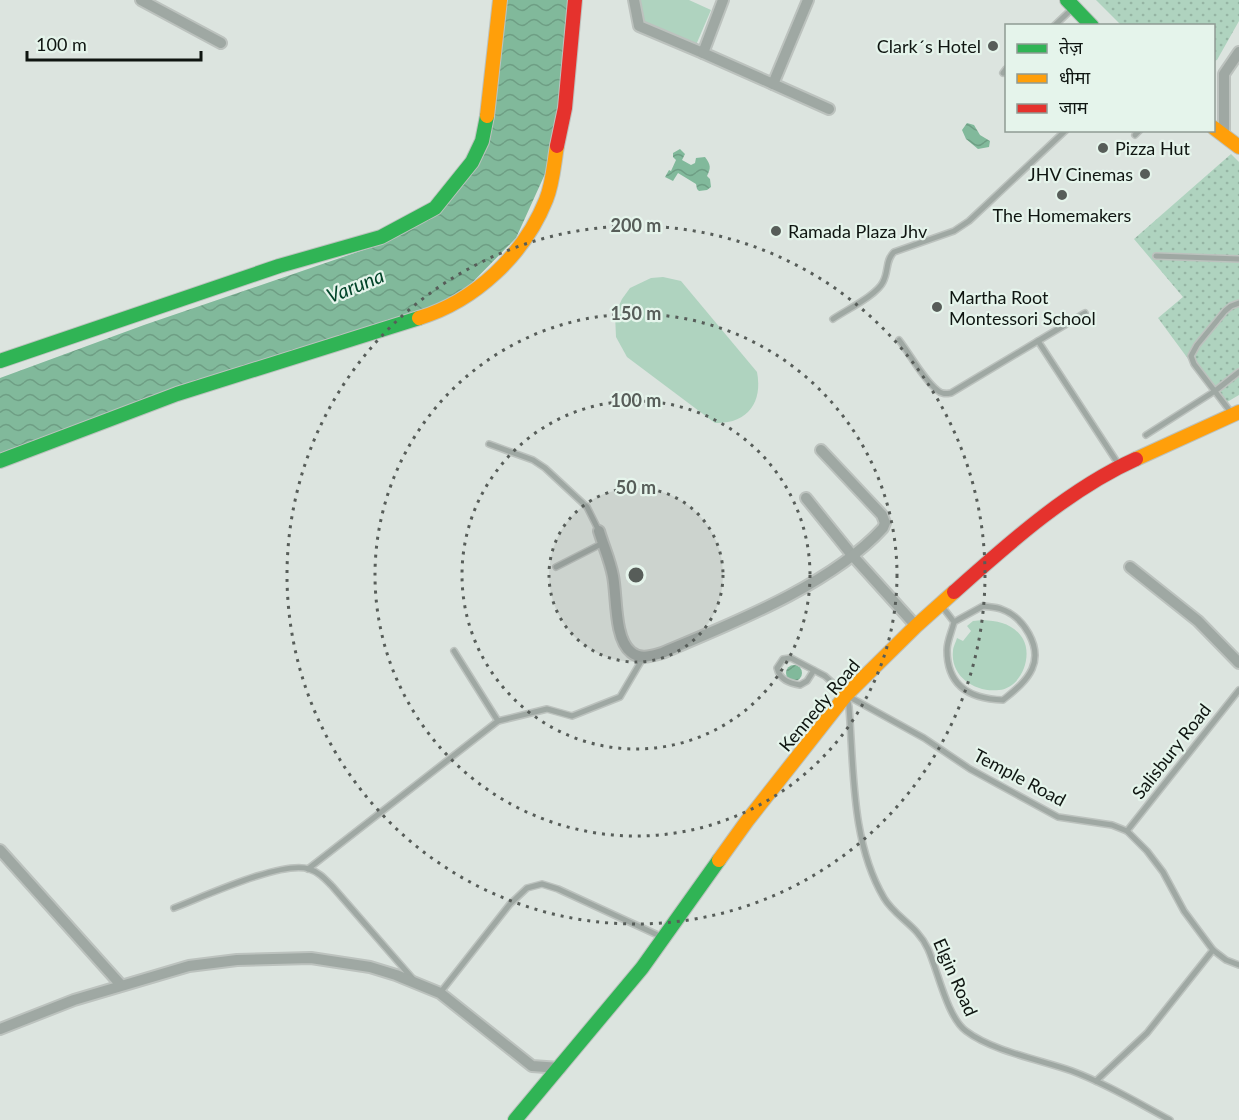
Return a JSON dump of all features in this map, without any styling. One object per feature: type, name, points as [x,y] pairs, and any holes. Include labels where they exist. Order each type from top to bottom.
[{"type":"street","points":[[141,0],[220,43]]},
{"type":"street","points":[[0,361],[279,266],[372,240],[435,208],[472,162],[482,141],[490,104],[500,0]]},
{"type":"street","points":[[0,461],[177,394],[439,312],[472,292],[496,273],[531,231],[547,198],[565,108],[575,0]]},
{"type":"street","points":[[634,0],[639,26],[829,108]]},
{"type":"street","points":[[773,84],[808,0]]},
{"type":"street","points":[[703,53],[720,1]]},
{"type":"street","points":[[1070,4],[1090,24]]},
{"type":"street","points":[[1215,78],[1224,74],[1239,52]]},
{"type":"street","points":[[1224,74],[1219,131],[1239,147]]},
{"type":"street","name":"Kennedy Road","points":[[515,1120],[642,968],[747,821],[846,695],[916,626],[999,552],[1067,500],[1120,466],[1236,414]]},
{"type":"street","points":[[599,531],[613,574],[620,632],[624,645],[632,654],[643,657],[671,650],[789,596],[852,555],[883,528],[884,519],[821,450]]},
{"type":"street","points":[[806,498],[852,555],[916,626]]},
{"type":"street","points":[[1130,567],[1198,621],[1239,663]]},
{"type":"street","points":[[0,850],[122,985]]},
{"type":"street","points":[[0,1029],[74,1000],[189,966],[237,960],[311,958],[379,970],[440,993],[532,1066],[560,1068]]},
{"type":"lane","points":[[1055,24],[1070,4]]},
{"type":"lane","points":[[833,319],[872,294],[883,284],[887,263],[894,252],[954,231],[969,221],[1064,132]]},
{"type":"lane","points":[[1135,135],[1138,132]]},
{"type":"lane","points":[[1156,256],[1239,260]]},
{"type":"lane","points":[[1236,414],[1194,364],[1191,356],[1197,345],[1226,311],[1239,303]]},
{"type":"lane","points":[[899,340],[931,383],[944,394],[951,393],[1085,314]]},
{"type":"lane","points":[[1038,341],[1120,466]]},
{"type":"lane","points":[[1146,435],[1215,391],[1239,372]]},
{"type":"lane","points":[[489,444],[533,460],[545,468],[587,507],[599,531]]},
{"type":"lane","points":[[556,567],[603,543]]},
{"type":"lane","points":[[941,605],[954,622]]},
{"type":"lane","points":[[983,606],[1002,609],[1017,619],[1030,636],[1036,655],[1031,670],[1017,688],[1003,700],[988,699],[964,690],[949,673],[947,648],[954,622],[983,606]]},
{"type":"lane","points":[[454,651],[498,721]]},
{"type":"lane","points":[[308,869],[498,721],[547,709],[572,716],[620,697],[643,657]]},
{"type":"lane","points":[[791,657],[813,670],[807,681],[800,686],[788,683],[779,675],[777,668],[783,659],[791,657]]},
{"type":"lane","name":"Temple Road","points":[[813,670],[825,676],[846,695],[924,738],[970,769],[1058,817],[1112,825],[1127,831],[1147,851],[1163,872],[1184,911],[1213,950],[1226,960],[1239,965]]},
{"type":"lane","name":"Salisbury Road","points":[[1127,831],[1239,690]]},
{"type":"lane","name":"Elgin Road","points":[[846,695],[849,707],[858,817],[873,874],[885,899],[922,937],[953,1014],[965,1030],[990,1044],[1096,1081],[1170,1120]]},
{"type":"lane","points":[[174,908],[272,872],[294,868],[308,869],[320,874],[332,886],[416,983]]},
{"type":"lane","points":[[440,993],[510,904],[527,888],[542,884],[558,889],[663,938]]},
{"type":"lane","points":[[1096,1081],[1147,1033],[1213,950]]},
{"type":"shaded area","points":[[632,0],[689,0],[711,10],[696,45],[637,19]]},
{"type":"shaded area","points":[[1096,0],[1239,0],[1239,21],[1215,61],[1215,24],[1120,24]]},
{"type":"shaded area","points":[[1231,154],[1239,162],[1239,395],[1222,405],[1158,318],[1183,297],[1134,239]]},
{"type":"shaded area","points":[[663,277],[681,281],[757,372],[755,402],[750,410],[736,420],[715,423],[627,357],[616,337],[615,314],[630,288],[651,278]]},
{"type":"shaded area","points":[[973,621],[1000,622],[1011,627],[1023,639],[1026,646],[1026,663],[1023,670],[1019,678],[1007,688],[990,690],[974,686],[960,676],[953,660],[953,648],[957,638],[963,641],[971,631],[967,626]]},
{"type":"water","name":"Varuna","points":[[498,0],[577,0],[566,119],[545,174],[516,238],[457,298],[0,464],[0,378],[144,325],[375,246],[459,187],[489,137]]},
{"type":"water","points":[[967,123],[974,125],[980,135],[990,141],[989,147],[978,149],[966,139],[962,130]]},
{"type":"water","points":[[680,149],[685,154],[682,160],[691,165],[695,163],[696,158],[705,157],[707,160],[710,167],[707,176],[711,187],[707,190],[699,191],[696,184],[678,173],[673,181],[665,177],[676,160],[673,153]]},
{"type":"water","points":[[794,665],[802,673],[794,681],[786,673]]},
{"type":"traffic: fast","points":[[1067,0],[1090,24]]},
{"type":"traffic: fast","points":[[0,361],[279,266],[381,237],[435,208],[472,162],[482,141],[487,116]]},
{"type":"traffic: fast","points":[[0,461],[177,394],[419,318]]},
{"type":"traffic: fast","points":[[515,1120],[642,968],[719,860]]},
{"type":"traffic: slow","points":[[487,116],[500,0]]},
{"type":"traffic: slow","points":[[1215,129],[1239,147]]},
{"type":"traffic: slow","points":[[419,318],[440,310],[478,288],[511,257],[537,220],[546,200],[552,180],[557,146]]},
{"type":"traffic: slow","points":[[1136,459],[1239,412]]},
{"type":"traffic: slow","points":[[719,860],[846,695],[954,592]]},
{"type":"traffic: jam","points":[[557,146],[565,108],[575,0]]},
{"type":"traffic: jam","points":[[954,592],[1063,502],[1111,471],[1136,459]]},
{"type":"place","name":"Clark´s Hotel","points":[[993,46]]},
{"type":"place","name":"Pizza Hut","points":[[1103,148]]},
{"type":"place","name":"JHV Cinemas","points":[[1145,174]]},
{"type":"place","name":"The Homemakers","points":[[1062,195]]},
{"type":"place","name":"Ramada Plaza Jhv","points":[[776,231]]},
{"type":"place","name":"Martha Root Montessori School","points":[[937,307]]}]
